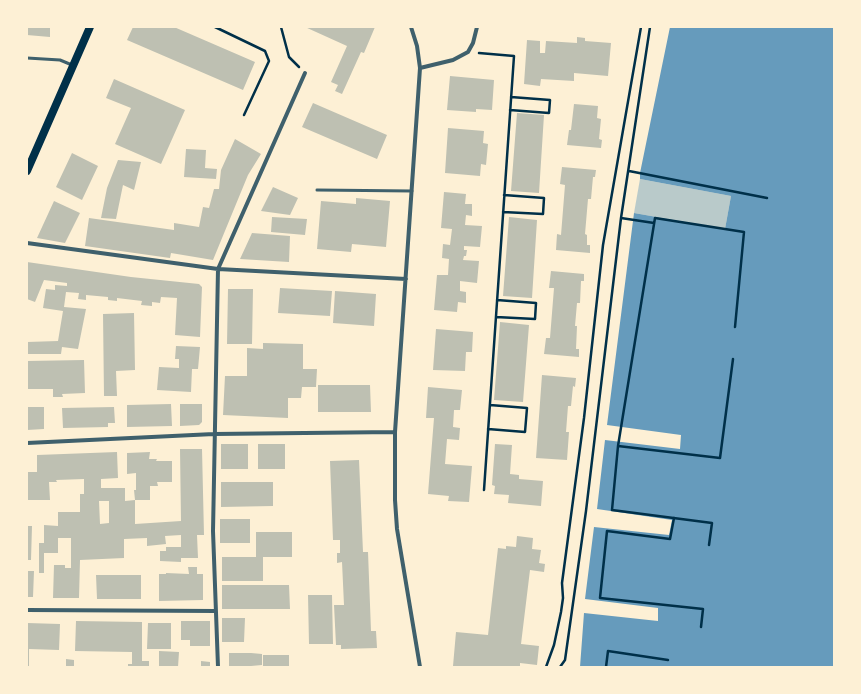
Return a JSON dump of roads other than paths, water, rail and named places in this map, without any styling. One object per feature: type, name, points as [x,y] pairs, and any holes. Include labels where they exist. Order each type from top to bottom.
[{"type":"main road","points":[[27,171],[90,27]]},
{"type":"street","points":[[411,27],[417,46],[420,68],[395,432],[395,500],[397,529],[420,667]]},
{"type":"street","points":[[420,68],[453,60],[468,52],[473,43],[477,27]]},
{"type":"street","points":[[218,667],[213,532],[218,269],[305,73]]},
{"type":"street","points":[[27,243],[218,269],[406,280]]},
{"type":"street","points":[[27,443],[214,434],[395,432]]},
{"type":"street","points":[[27,610],[216,611]]},
{"type":"lane","points":[[27,58],[60,60],[73,65]]},
{"type":"lane","points":[[317,190],[412,191]]},
{"type":"water","points":[[670,27],[834,27],[834,667],[580,667],[584,613],[658,621],[658,608],[585,599],[594,527],[669,535],[672,520],[597,509],[605,440],[680,449],[681,435],[607,425],[634,213],[725,229],[731,196],[640,179]]}]
